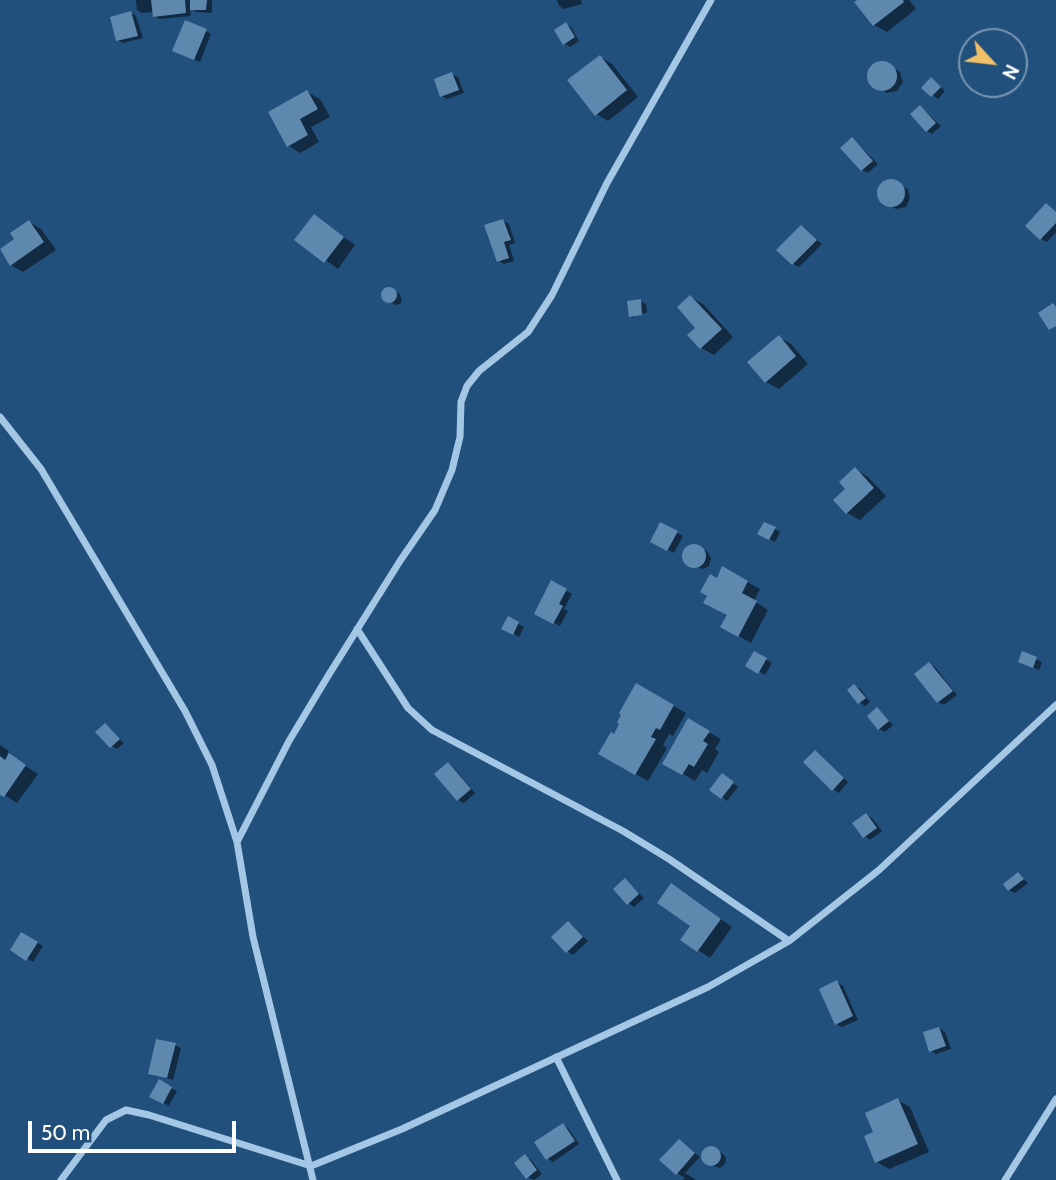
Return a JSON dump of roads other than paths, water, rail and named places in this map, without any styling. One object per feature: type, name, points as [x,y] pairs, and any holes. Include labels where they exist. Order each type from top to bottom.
[{"type":"street","points":[[237,842],[289,741],[357,629],[435,510],[452,470],[460,437],[461,402],[467,386],[480,371],[528,332],[552,295],[607,183],[711,0]]},
{"type":"street","points":[[0,417],[41,470],[185,711],[212,765],[237,842],[253,937],[313,1180]]},
{"type":"street","points":[[357,629],[408,708],[432,730],[623,831],[670,859],[789,941]]},
{"type":"street","points":[[61,1180],[106,1119],[126,1110],[311,1166],[402,1129],[708,987],[789,941],[879,870],[1056,705]]},
{"type":"street","points":[[556,1057],[617,1180]]},
{"type":"street","points":[[1005,1180],[1056,1099]]}]
